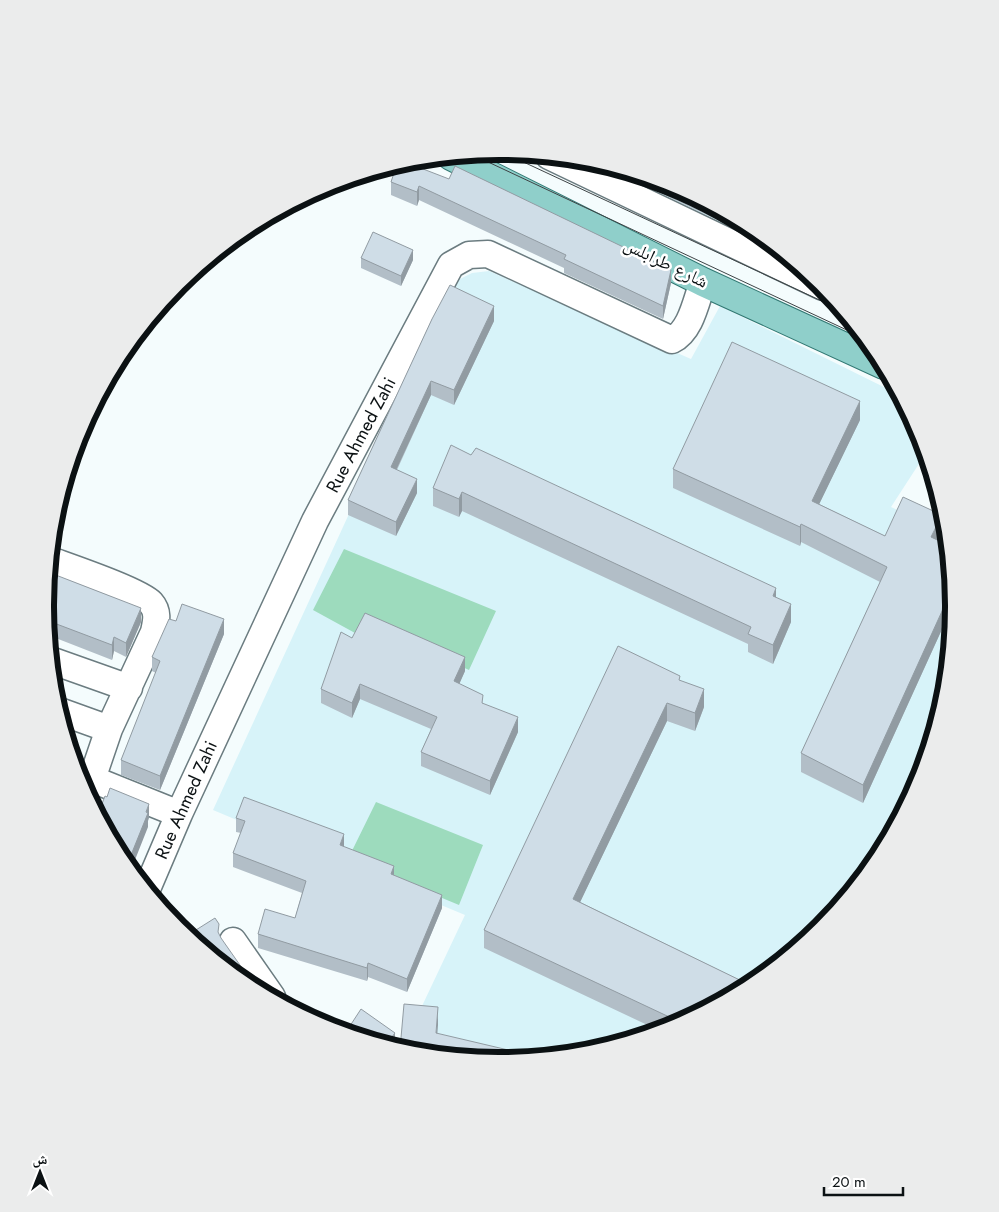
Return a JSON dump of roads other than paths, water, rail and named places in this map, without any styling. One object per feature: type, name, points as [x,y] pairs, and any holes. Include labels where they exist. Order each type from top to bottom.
[{"type":"main road","name":"شارع طرابلس","points":[[463,162],[703,282],[871,359]]},
{"type":"street","points":[[570,166],[797,274]]},
{"type":"street","name":"Rue Ahmed Zahi","points":[[150,882],[178,814],[315,521],[451,265],[469,255],[488,254],[672,340],[681,336],[703,282]]},
{"type":"street","points":[[56,563],[132,593],[151,603],[158,617],[154,632],[109,730],[90,782]]},
{"type":"street","points":[[58,663],[129,688]]},
{"type":"street","points":[[67,714],[109,730]]},
{"type":"street","points":[[93,787],[178,814]]},
{"type":"street","points":[[233,942],[258,981]]},
{"type":"tram line","points":[[485,161],[850,332]]},
{"type":"tram line","points":[[521,161],[827,303]]}]
